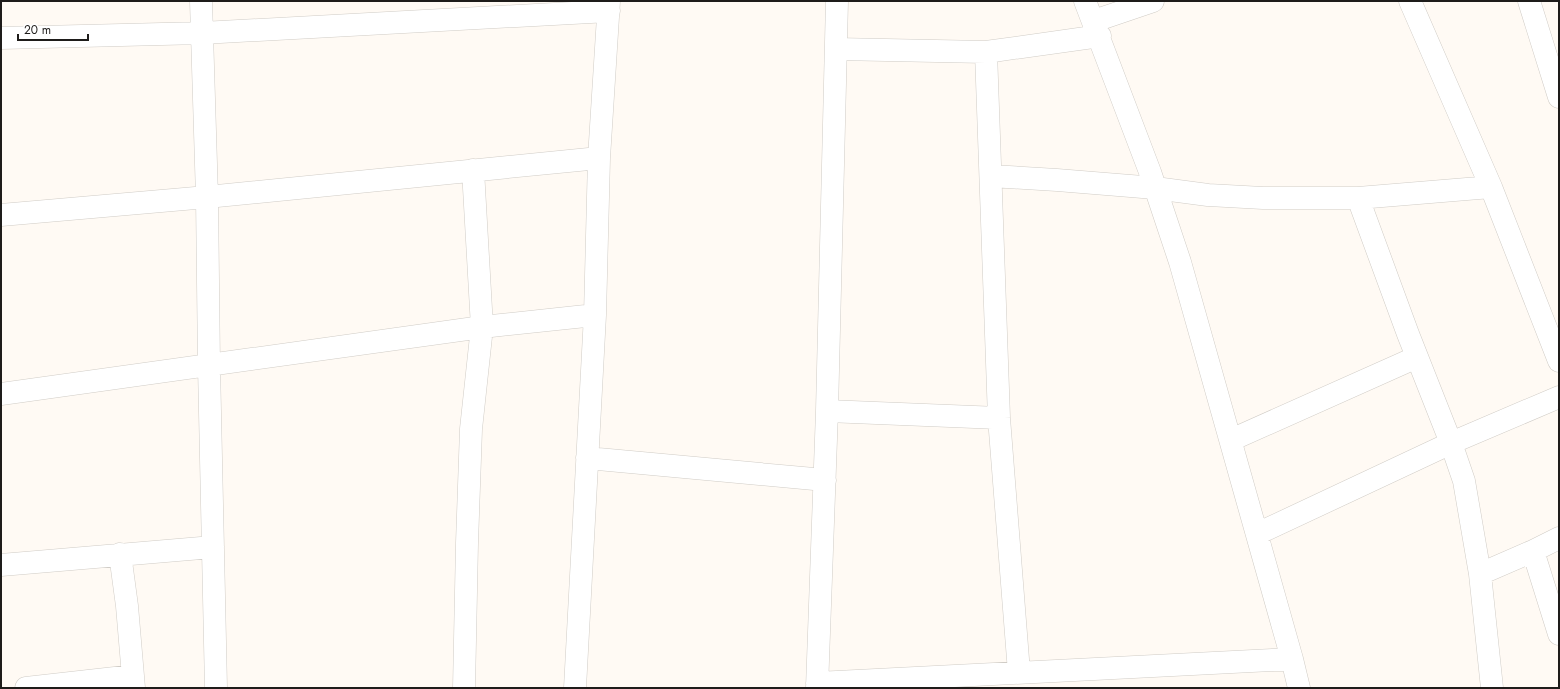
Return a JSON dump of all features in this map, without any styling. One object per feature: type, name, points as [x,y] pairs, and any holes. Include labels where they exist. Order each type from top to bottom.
[{"type":"street","points":[[201,1],[207,197],[216,688]]},
{"type":"street","points":[[837,1],[828,411],[817,686],[1019,672],[1292,659]]},
{"type":"street","points":[[1085,1],[1097,28],[1180,262],[1231,440],[1299,688]]},
{"type":"street","points":[[836,49],[986,52],[1097,28],[1153,1]]},
{"type":"street","points":[[1410,1],[1491,187],[1559,361]]},
{"type":"street","points":[[1529,1],[1552,50],[1559,97]]},
{"type":"street","points":[[1,38],[202,34],[609,6],[599,158],[595,315],[575,688]]},
{"type":"street","points":[[986,52],[998,418],[1019,672]]},
{"type":"street","points":[[1,215],[207,197],[599,158]]},
{"type":"street","points":[[464,688],[471,429],[482,327],[474,170]]},
{"type":"street","points":[[991,176],[1155,188],[1208,195],[1263,198],[1358,198],[1491,187]]},
{"type":"street","points":[[1358,198],[1464,481],[1480,574],[1492,688]]},
{"type":"street","points":[[1,394],[482,327],[595,315]]},
{"type":"street","points":[[1231,440],[1417,357]]},
{"type":"street","points":[[1257,534],[1451,443],[1559,397]]},
{"type":"street","points":[[828,411],[998,418]]},
{"type":"street","points":[[587,458],[825,480]]},
{"type":"street","points":[[1480,574],[1559,538]]},
{"type":"street","points":[[1,564],[213,547]]},
{"type":"street","points":[[1533,550],[1559,634]]},
{"type":"street","points":[[26,688],[133,682],[128,606],[120,554]]}]
